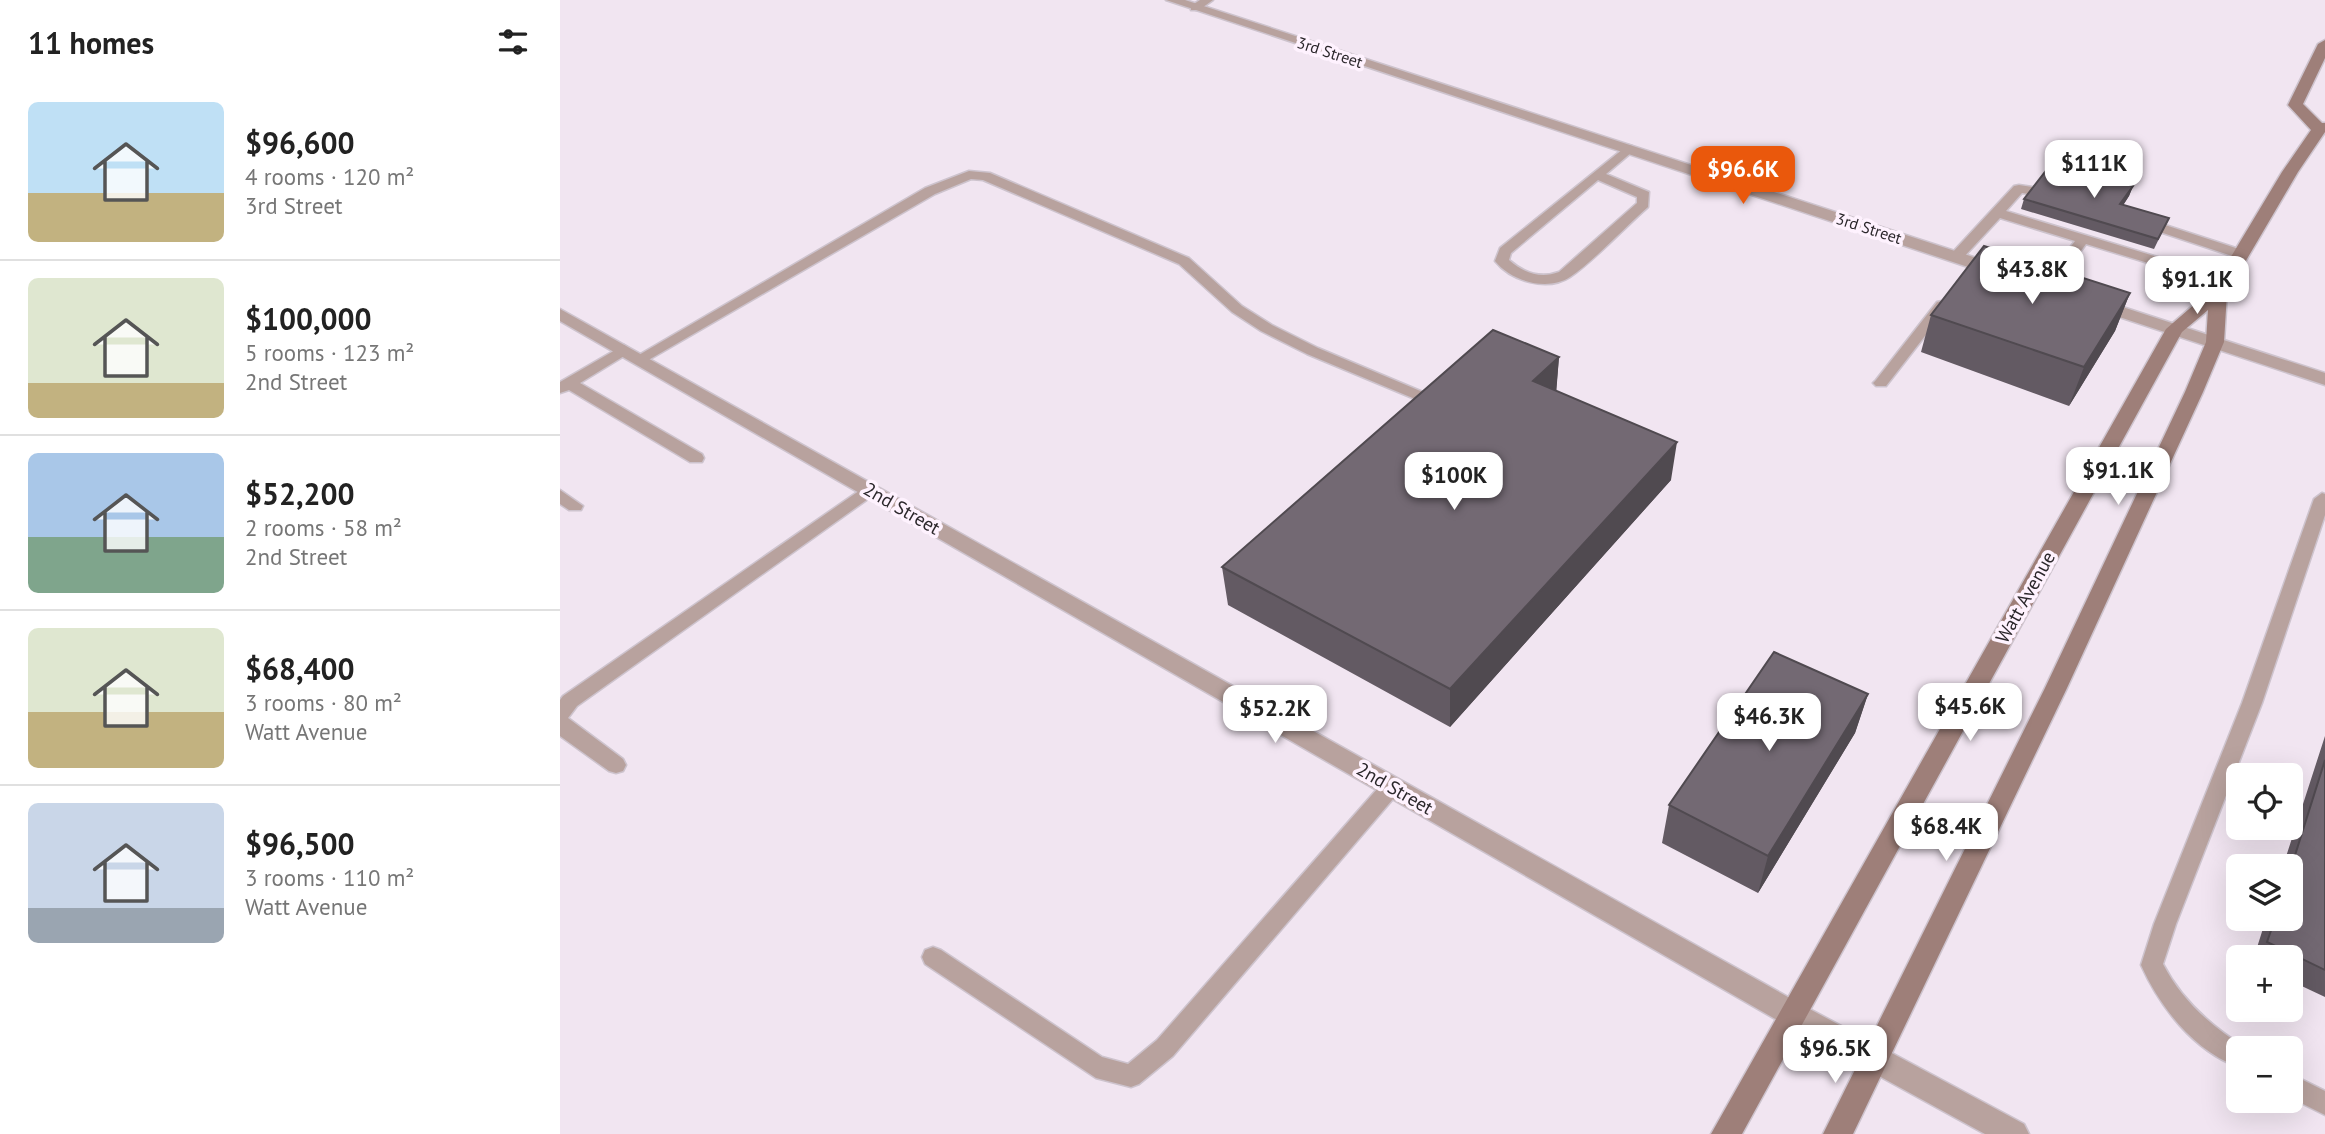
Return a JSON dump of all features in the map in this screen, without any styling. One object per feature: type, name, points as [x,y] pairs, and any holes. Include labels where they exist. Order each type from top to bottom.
[{"type":"street","name":"3rd Street","points":[[1172,0],[1202,4],[1956,257],[1969,267],[2010,275]]},
{"type":"street","name":"Watt Avenue","points":[[1726,1134],[2175,329],[2222,288],[2241,254],[2323,129],[2295,105],[2325,44]]},
{"type":"street","name":"Watt Avenue","points":[[1838,1134],[2056,688],[2215,342],[2222,288]]},
{"type":"street","points":[[2085,300],[2325,379]]},
{"type":"street","name":"2nd Street","points":[[560,314],[1794,1014],[2014,1134]]},
{"type":"lane","points":[[1597,175],[1644,195],[1643,204],[1564,275],[1550,281],[1538,281],[1510,269],[1502,261],[1505,251],[1628,149]]},
{"type":"lane","points":[[564,386],[632,355],[950,180],[970,175],[985,176],[1184,261],[1203,273],[1242,313],[1280,335],[1432,401]]},
{"type":"lane","points":[[1956,257],[1998,213],[2011,194],[2019,188],[2035,191]]},
{"type":"lane","points":[[1998,213],[2084,237],[2222,288]]},
{"type":"lane","points":[[2165,229],[2241,254]]},
{"type":"lane","points":[[2047,287],[2084,237]]},
{"type":"lane","points":[[1881,383],[1953,290]]},
{"type":"lane","points":[[564,386],[696,458]]},
{"type":"lane","points":[[560,714],[570,701],[870,490]]},
{"type":"lane","points":[[560,496],[575,506]]},
{"type":"lane","points":[[2226,1047],[2187,1017],[2162,988],[2152,965],[2165,923],[2252,703],[2322,499]]},
{"type":"lane","points":[[560,722],[565,729],[615,765]]},
{"type":"lane","points":[[933,957],[1096,1067],[1131,1076],[1165,1048],[1392,786]]},
{"type":"lane","points":[[2303,1092],[2325,1104]]},
{"type":"building","points":[[2052,163],[2133,186],[2120,204],[2169,218],[2158,239],[2024,199]]},
{"type":"building","points":[[1984,246],[2130,293],[2084,367],[1931,315]]},
{"type":"building","points":[[1493,330],[1559,357],[1533,381],[1677,442],[1450,689],[1222,567]]},
{"type":"building","points":[[1774,652],[1868,694],[1768,856],[1669,805]]},
{"type":"building","points":[[2325,760],[2325,970],[2303,959],[2303,945],[2273,945],[2267,942],[2271,931],[2303,931],[2303,854],[2295,854],[2300,840],[2303,840],[2303,830]]}]
